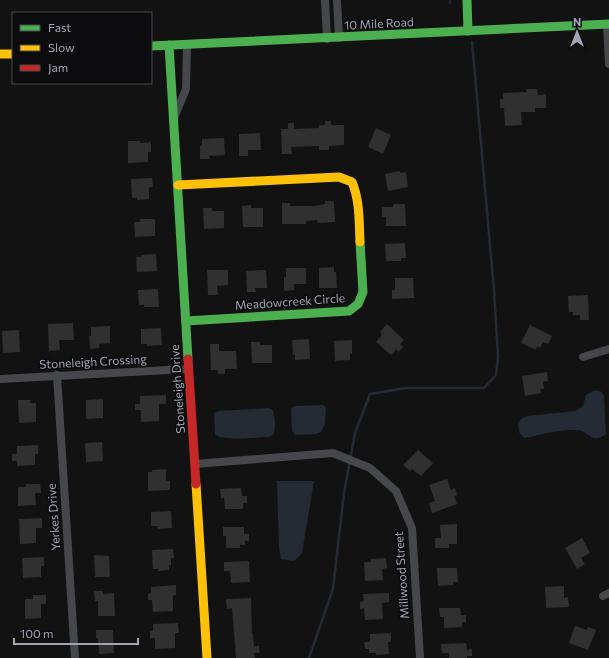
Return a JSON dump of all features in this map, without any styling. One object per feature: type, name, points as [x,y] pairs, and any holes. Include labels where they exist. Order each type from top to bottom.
[{"type":"street","points":[[325,0],[326,39]]},
{"type":"street","points":[[337,0],[338,38]]},
{"type":"street","points":[[467,0],[468,31]]},
{"type":"street","points":[[608,24],[609,64]]},
{"type":"street","name":"10 Mile Road","points":[[152,46],[326,39],[608,24]]},
{"type":"street","name":"Stoneleigh Drive","points":[[174,118],[186,89],[187,45]]},
{"type":"street","name":"Stoneleigh Drive","points":[[169,46],[171,100],[174,118],[188,369],[207,658]]},
{"type":"street","points":[[0,54],[12,54]]},
{"type":"street","name":"Meadowcreek Circle","points":[[178,185],[327,177],[339,177],[352,182],[358,200],[364,288],[362,297],[357,306],[349,311],[186,321]]},
{"type":"street","points":[[583,357],[609,349]]},
{"type":"street","name":"Stoneleigh Crossing","points":[[0,378],[188,369]]},
{"type":"street","name":"Yerkes Drive","points":[[57,376],[75,658]]},
{"type":"street","name":"Millwood Street","points":[[195,464],[333,453],[370,468],[396,491],[412,528],[420,658]]},
{"type":"shaded area","points":[[595,390],[602,392],[604,396],[606,434],[601,437],[594,438],[581,431],[570,430],[557,431],[524,438],[519,432],[518,424],[521,419],[527,416],[576,411],[583,406],[586,395]]},
{"type":"shaded area","points":[[323,405],[326,408],[325,424],[321,432],[316,434],[295,435],[292,431],[291,408],[295,406]]},
{"type":"shaded area","points":[[269,408],[273,410],[274,416],[275,426],[273,435],[268,437],[225,438],[215,434],[214,413],[218,411]]},
{"type":"shaded area","points":[[277,481],[314,481],[302,553],[294,561],[281,559],[279,548]]},
{"type":"building","points":[[526,89],[537,89],[538,95],[546,94],[546,108],[535,108],[535,112],[521,112],[522,125],[505,126],[504,108],[500,108],[500,99],[503,99],[503,93],[527,92]]},
{"type":"building","points":[[325,121],[331,121],[331,125],[344,125],[344,145],[329,146],[329,150],[319,150],[319,146],[291,147],[292,154],[282,154],[281,129],[288,129],[288,123],[294,123],[294,129],[319,128],[319,125],[325,125]]},
{"type":"building","points":[[376,128],[391,135],[383,154],[368,147]]},
{"type":"building","points":[[260,133],[261,150],[248,150],[248,156],[239,156],[239,134]]},
{"type":"building","points":[[224,138],[225,155],[209,156],[210,159],[200,159],[200,146],[202,146],[202,139]]},
{"type":"building","points":[[128,141],[140,141],[140,143],[151,142],[151,152],[148,152],[148,162],[128,163]]},
{"type":"building","points":[[400,171],[400,173],[406,172],[408,187],[388,191],[385,174]]},
{"type":"building","points":[[152,178],[153,187],[149,187],[149,199],[137,200],[137,198],[132,198],[131,179]]},
{"type":"building","points":[[325,201],[334,201],[335,222],[318,223],[317,220],[306,221],[306,224],[282,224],[282,203],[290,203],[290,206],[314,206],[325,204]]},
{"type":"building","points":[[393,204],[405,204],[406,226],[386,226],[386,217],[382,217],[382,207],[393,207]]},
{"type":"building","points":[[251,205],[251,208],[263,208],[263,227],[243,227],[242,206]]},
{"type":"building","points":[[203,208],[212,208],[212,211],[224,211],[224,228],[204,229]]},
{"type":"building","points":[[140,219],[155,219],[155,236],[135,237],[134,222],[140,222]]},
{"type":"building","points":[[405,243],[406,258],[401,258],[401,261],[386,261],[385,244]]},
{"type":"building","points":[[156,254],[157,271],[137,272],[136,257],[142,257],[141,255]]},
{"type":"building","points":[[334,267],[334,272],[336,272],[337,288],[319,288],[319,268]]},
{"type":"building","points":[[286,268],[306,268],[306,284],[294,284],[294,290],[284,291],[284,277],[286,277]]},
{"type":"building","points":[[207,270],[228,270],[228,285],[217,286],[218,295],[208,295]]},
{"type":"building","points":[[266,270],[267,288],[255,288],[256,292],[247,292],[246,271]]},
{"type":"building","points":[[395,278],[413,278],[414,298],[392,299],[392,290],[395,290]]},
{"type":"building","points":[[158,289],[159,307],[144,307],[144,305],[139,305],[138,290]]},
{"type":"building","points":[[588,295],[589,320],[580,320],[580,315],[573,315],[573,312],[569,312],[568,296]]},
{"type":"building","points":[[73,323],[74,340],[59,340],[60,350],[49,351],[48,324]]},
{"type":"building","points":[[387,324],[404,340],[400,344],[403,347],[399,352],[396,349],[391,355],[376,342],[382,335],[380,332]]},
{"type":"building","points":[[530,325],[552,336],[548,344],[543,342],[540,348],[537,346],[536,350],[521,343]]},
{"type":"building","points":[[110,326],[110,343],[99,344],[99,348],[90,349],[89,336],[91,336],[91,327]]},
{"type":"building","points":[[161,328],[162,345],[147,346],[147,344],[141,344],[141,329]]},
{"type":"building","points":[[19,330],[20,352],[3,353],[2,331]]},
{"type":"building","points":[[309,339],[310,359],[295,360],[295,355],[293,355],[292,340]]},
{"type":"building","points":[[352,340],[352,354],[350,354],[350,360],[335,361],[334,341]]},
{"type":"building","points":[[251,342],[260,342],[260,345],[272,345],[272,363],[252,363]]},
{"type":"building","points":[[210,344],[219,344],[219,351],[236,351],[237,369],[225,369],[225,374],[218,374],[218,370],[211,370]]},
{"type":"building","points":[[547,372],[548,381],[543,382],[544,389],[540,389],[541,393],[525,396],[522,376]]},
{"type":"building","points":[[166,395],[166,404],[159,404],[159,421],[141,422],[141,410],[135,410],[135,404],[140,404],[140,396]]},
{"type":"building","points":[[103,399],[103,418],[86,419],[86,400]]},
{"type":"building","points":[[18,400],[30,400],[30,403],[36,403],[36,422],[19,423]]},
{"type":"building","points":[[102,442],[103,461],[86,462],[85,443]]},
{"type":"building","points":[[38,445],[38,454],[35,454],[35,465],[17,466],[17,461],[12,461],[12,454],[17,454],[17,446]]},
{"type":"building","points":[[418,450],[433,463],[421,476],[412,469],[410,471],[403,465]]},
{"type":"building","points":[[166,469],[166,481],[170,481],[170,490],[148,491],[148,472],[152,472],[152,470]]},
{"type":"building","points":[[447,479],[451,490],[455,488],[457,495],[454,496],[457,504],[432,513],[429,503],[435,501],[429,485]]},
{"type":"building","points":[[26,484],[40,484],[41,493],[35,493],[36,505],[18,506],[18,487],[26,487]]},
{"type":"building","points":[[241,488],[242,496],[247,496],[247,503],[243,503],[243,509],[225,509],[224,498],[221,498],[220,489]]},
{"type":"building","points":[[171,511],[172,528],[158,529],[157,526],[151,526],[151,512]]},
{"type":"building","points":[[42,518],[42,528],[36,528],[36,543],[20,544],[19,519]]},
{"type":"building","points":[[457,524],[457,544],[449,544],[449,548],[435,548],[435,538],[441,538],[440,525]]},
{"type":"building","points":[[223,527],[244,527],[244,534],[249,534],[249,541],[245,541],[245,545],[240,545],[240,548],[226,548],[226,536],[223,536]]},
{"type":"building","points":[[582,538],[590,553],[581,558],[585,564],[577,569],[565,548]]},
{"type":"building","points":[[173,549],[174,558],[171,558],[169,570],[158,571],[158,569],[153,569],[152,550]]},
{"type":"building","points":[[94,555],[109,556],[110,577],[95,577]]},
{"type":"building","points":[[44,557],[44,566],[41,566],[41,577],[23,578],[22,558]]},
{"type":"building","points":[[386,558],[387,568],[382,569],[383,580],[365,581],[364,562],[371,562],[371,559]]},
{"type":"building","points":[[249,561],[250,582],[231,583],[230,571],[224,571],[224,562]]},
{"type":"building","points":[[437,568],[457,568],[458,582],[453,582],[453,585],[438,586]]},
{"type":"building","points":[[176,585],[176,595],[173,595],[173,611],[153,612],[152,600],[148,600],[148,594],[151,593],[151,587]]},
{"type":"building","points":[[564,586],[564,598],[568,597],[569,607],[546,608],[545,587]]},
{"type":"building","points":[[94,591],[103,591],[103,594],[114,593],[115,616],[98,616],[98,601],[95,601]]},
{"type":"building","points":[[389,593],[389,602],[382,603],[383,619],[365,620],[364,608],[360,609],[360,602],[364,601],[363,594]]},
{"type":"building","points":[[33,595],[46,595],[46,604],[41,604],[41,618],[25,619],[25,599],[33,599]]},
{"type":"building","points":[[251,598],[252,634],[254,646],[259,646],[260,653],[254,653],[255,658],[236,658],[232,608],[227,609],[226,599]]},
{"type":"building","points":[[439,608],[460,608],[461,615],[466,615],[466,622],[462,622],[462,627],[444,628],[444,617],[440,617]]},
{"type":"building","points":[[178,623],[179,633],[175,633],[175,648],[155,649],[155,638],[150,638],[150,631],[153,631],[153,624]]},
{"type":"building","points":[[575,626],[587,630],[588,627],[596,630],[588,650],[569,643]]},
{"type":"building","points":[[96,630],[113,630],[114,653],[99,654]]},
{"type":"building","points":[[391,633],[391,642],[388,642],[389,654],[376,655],[376,653],[369,653],[369,649],[365,649],[364,642],[370,642],[370,634]]},
{"type":"building","points":[[466,643],[467,650],[472,649],[472,656],[467,656],[467,658],[449,658],[449,653],[442,653],[441,644]]},
{"type":"waterway","points":[[309,658],[333,589],[344,493],[355,433],[370,394],[405,388],[484,388],[496,375],[498,357],[494,290],[472,42]]},
{"type":"traffic: fast","points":[[467,0],[468,31]]},
{"type":"traffic: fast","points":[[152,46],[609,24]]},
{"type":"traffic: fast","points":[[169,45],[188,359]]},
{"type":"traffic: fast","points":[[186,321],[349,311],[358,304],[363,292],[360,242]]},
{"type":"traffic: slow","points":[[0,54],[12,54]]},
{"type":"traffic: slow","points":[[178,185],[339,177],[352,182],[355,189],[359,212],[360,242]]},
{"type":"traffic: slow","points":[[196,484],[207,658]]},
{"type":"traffic: jam","points":[[188,359],[196,484]]}]
